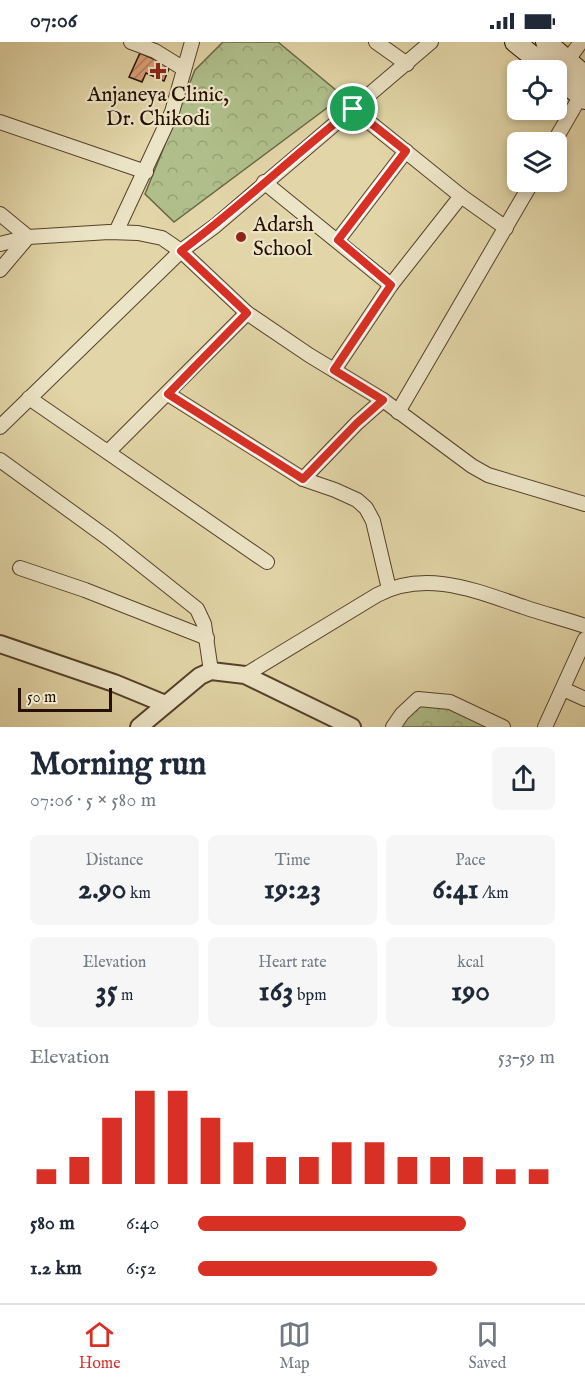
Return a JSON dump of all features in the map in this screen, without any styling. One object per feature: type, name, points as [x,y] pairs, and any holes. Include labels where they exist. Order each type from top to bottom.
[{"type":"main road","points":[[515,42],[544,60]]},
{"type":"main road","points":[[546,42],[554,60]]},
{"type":"main road","points":[[567,71],[585,76]]},
{"type":"main road","points":[[567,78],[583,94]]},
{"type":"street","points":[[131,42],[155,51],[184,69]]},
{"type":"street","points":[[116,232],[146,172],[172,112],[192,42]]},
{"type":"street","points":[[376,42],[407,64]]},
{"type":"street","points":[[0,427],[181,251],[215,226],[431,42]]},
{"type":"street","points":[[566,60],[581,42]]},
{"type":"street","points":[[560,132],[583,94]]},
{"type":"street","points":[[353,109],[461,196],[506,228]]},
{"type":"street","points":[[0,122],[146,172]]},
{"type":"street","points":[[338,240],[406,151]]},
{"type":"street","points":[[264,182],[391,285]]},
{"type":"street","points":[[398,412],[526,192]]},
{"type":"street","points":[[334,370],[391,285],[461,196]]},
{"type":"street","points":[[0,214],[28,237]]},
{"type":"street","points":[[0,244],[28,237],[116,232],[138,232],[162,238],[181,251],[247,313],[383,400],[488,476],[585,504]]},
{"type":"street","points":[[0,270],[28,237]]},
{"type":"street","points":[[108,452],[247,313]]},
{"type":"street","points":[[168,394],[303,479],[357,500],[366,508],[373,521],[389,589]]},
{"type":"street","points":[[29,398],[267,562]]},
{"type":"street","points":[[303,479],[357,423],[383,400]]},
{"type":"street","points":[[0,460],[109,539],[197,609],[204,624],[211,671]]},
{"type":"street","points":[[20,568],[85,590],[207,638]]},
{"type":"street","points":[[245,675],[328,623],[389,589],[414,583],[441,583],[469,589],[585,626]]},
{"type":"street","points":[[545,727],[585,639]]},
{"type":"street","points":[[0,644],[114,683],[165,704]]},
{"type":"street","points":[[139,727],[200,676],[211,671],[245,675],[352,727]]},
{"type":"street","points":[[563,689],[585,699]]},
{"type":"street","points":[[393,727],[402,714],[418,699],[450,702],[503,727]]},
{"type":"green space","points":[[223,42],[278,42],[343,96],[174,222],[145,194],[195,70]]},
{"type":"green space","points":[[420,703],[449,706],[494,727],[399,727]]},
{"type":"building","points":[[140,53],[170,66],[164,81],[146,73],[142,82],[129,77]]},
{"type":"place","name":"Anjaneya Clinic, Dr. Chikodi","points":[[158,71]]},
{"type":"place","name":"Adarsh School","points":[[241,237]]},
{"type":"route","points":[[353,109],[406,151],[338,240],[391,285],[334,370],[383,400],[357,423],[303,479],[168,394],[247,313],[181,251],[215,226],[264,182],[353,109]]}]
